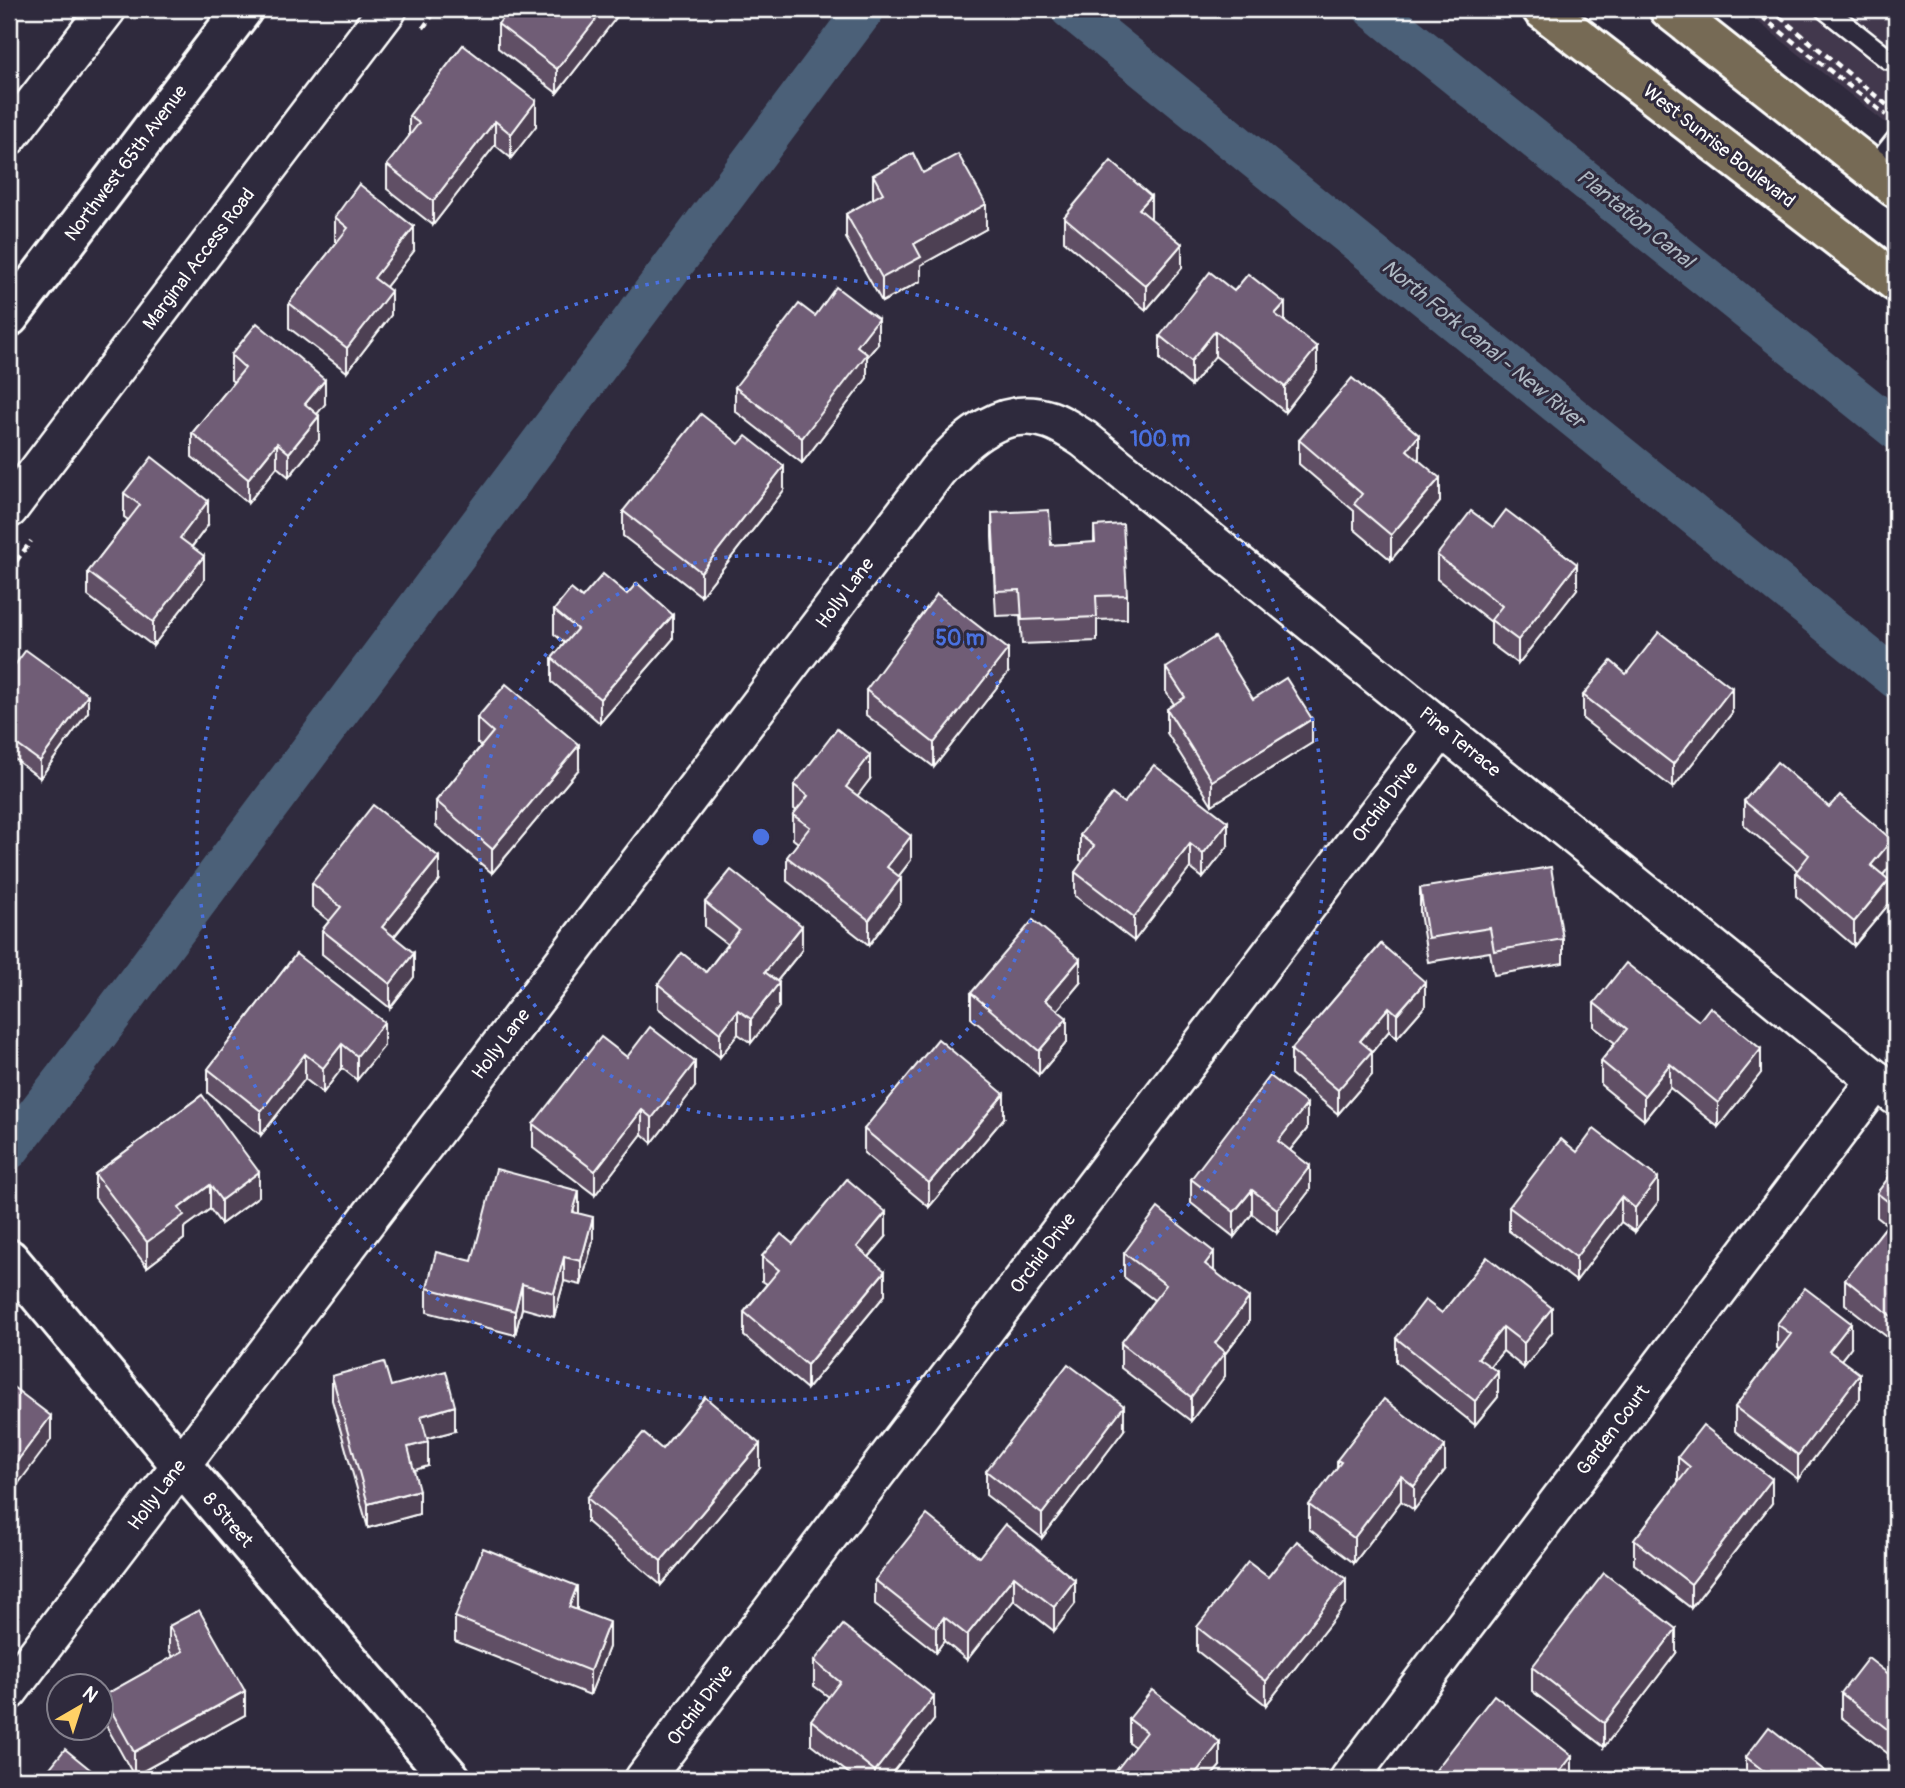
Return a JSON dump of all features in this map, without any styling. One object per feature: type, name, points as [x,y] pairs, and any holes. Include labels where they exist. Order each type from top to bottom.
[{"type":"highway","name":"West Sunrise Boulevard","points":[[1542,9],[1896,282]]},
{"type":"highway","points":[[1677,11],[1885,178]]},
{"type":"street","points":[[9,136],[107,9]]},
{"type":"street","name":"Northwest 65th Avenue","points":[[9,317],[243,9]]},
{"type":"street","name":"Marginal Access Road","points":[[9,509],[388,9]]},
{"type":"street","name":"Pine Terrace","points":[[1011,419],[1039,417],[1052,421],[1084,439],[1887,1088]]},
{"type":"street","name":"Holly Lane","points":[[9,1691],[937,471],[968,438],[984,427],[1011,419]]},
{"type":"street","name":"Orchid Drive","points":[[644,1779],[1442,728]]},
{"type":"street","name":"Garden Court","points":[[1349,1779],[1887,1088]]},
{"type":"street","name":"8 Street","points":[[9,1259],[180,1464],[451,1779]]},
{"type":"lane","points":[[1825,9],[1888,59]]},
{"type":"lane","points":[[1885,178],[1896,140]]},
{"type":"path","points":[[1752,9],[1896,123]]},
{"type":"path","points":[[1770,9],[1896,113]]},
{"type":"shaded area","points":[[1742,9],[1896,9],[1896,131]]},
{"type":"building","points":[[510,9],[604,9],[557,69],[498,24]]},
{"type":"building","points":[[463,45],[536,101],[511,134],[495,121],[433,201],[387,165],[419,123],[409,116]]},
{"type":"building","points":[[913,153],[923,173],[958,154],[986,204],[914,244],[921,257],[882,278],[846,214],[883,193],[873,175]]},
{"type":"building","points":[[1111,161],[1151,196],[1139,209],[1182,244],[1146,286],[1064,217]]},
{"type":"building","points":[[359,184],[414,227],[374,278],[391,291],[347,348],[289,303],[348,228],[335,217]]},
{"type":"building","points":[[1210,272],[1234,291],[1248,274],[1285,303],[1275,314],[1317,347],[1285,387],[1215,331],[1191,361],[1160,336]]},
{"type":"building","points":[[836,287],[878,319],[857,346],[867,354],[802,438],[735,387],[799,304],[815,316]]},
{"type":"building","points":[[257,323],[325,380],[305,404],[319,416],[289,453],[277,443],[248,479],[192,433],[245,368],[231,355]]},
{"type":"building","points":[[1352,378],[1419,435],[1407,450],[1440,478],[1391,535],[1354,504],[1362,494],[1299,440]]},
{"type":"building","points":[[701,414],[739,444],[746,436],[784,466],[701,572],[623,511]]},
{"type":"building","points":[[152,457],[208,501],[180,538],[204,556],[153,622],[88,572],[140,505],[124,493]]},
{"type":"building","points":[[1049,510],[1051,545],[1095,542],[1094,526],[1123,524],[1127,595],[1096,596],[1097,617],[1022,620],[1020,590],[996,591],[992,513]]},
{"type":"building","points":[[1506,510],[1577,564],[1518,640],[1491,620],[1502,606],[1437,555],[1471,511],[1493,527]]},
{"type":"building","points":[[603,574],[627,594],[637,583],[673,615],[600,699],[552,658],[577,629],[554,610],[571,589],[582,598]]},
{"type":"building","points":[[937,594],[1008,649],[934,743],[866,690]]},
{"type":"building","points":[[1659,632],[1732,688],[1673,764],[1583,695],[1611,661],[1626,674]]},
{"type":"building","points":[[1215,637],[1253,699],[1286,678],[1312,719],[1212,781],[1167,709],[1185,697],[1166,668]]},
{"type":"building","points":[[26,650],[88,695],[40,761],[9,739],[9,673]]},
{"type":"building","points":[[506,684],[579,745],[492,849],[436,801],[493,732],[477,718]]},
{"type":"building","points":[[837,729],[870,755],[846,787],[911,836],[887,867],[901,878],[869,920],[787,857],[810,827],[793,815],[808,796],[794,785]]},
{"type":"building","points":[[1777,762],[1829,807],[1840,795],[1892,840],[1871,865],[1889,880],[1854,922],[1796,872],[1809,855],[1744,801]]},
{"type":"building","points":[[1154,765],[1228,822],[1203,854],[1190,844],[1134,917],[1075,872],[1094,846],[1080,835],[1112,794],[1124,803]]},
{"type":"building","points":[[373,805],[439,857],[382,927],[414,953],[390,984],[322,930],[341,907],[312,883]]},
{"type":"building","points":[[1551,867],[1563,939],[1494,951],[1490,928],[1428,938],[1420,888]]},
{"type":"building","points":[[731,870],[802,926],[765,972],[779,983],[751,1019],[738,1010],[720,1033],[658,984],[682,953],[706,972],[739,930],[705,902]]},
{"type":"building","points":[[1033,920],[1080,959],[1045,1000],[1067,1018],[1039,1051],[971,993]]},
{"type":"building","points":[[1381,944],[1425,982],[1397,1014],[1389,1007],[1360,1041],[1372,1051],[1338,1090],[1291,1050]]},
{"type":"building","points":[[296,954],[384,1022],[357,1056],[342,1044],[323,1068],[305,1054],[261,1111],[208,1069]]},
{"type":"building","points":[[1626,963],[1699,1021],[1710,1007],[1761,1049],[1718,1103],[1670,1064],[1644,1096],[1601,1061],[1627,1029],[1594,1003]]},
{"type":"building","points":[[650,1027],[695,1062],[652,1118],[642,1110],[595,1171],[533,1124],[601,1037],[627,1057]]},
{"type":"building","points":[[938,1039],[1004,1094],[929,1183],[864,1129]]},
{"type":"building","points":[[1270,1076],[1307,1104],[1278,1141],[1310,1166],[1277,1209],[1252,1190],[1234,1212],[1191,1179]]},
{"type":"building","points":[[202,1095],[259,1172],[221,1200],[210,1185],[179,1208],[184,1215],[147,1242],[95,1174]]},
{"type":"building","points":[[1594,1129],[1658,1178],[1635,1208],[1621,1197],[1576,1257],[1509,1207],[1561,1139],[1577,1152]]},
{"type":"building","points":[[1896,1168],[1896,1208],[1877,1193]]},
{"type":"building","points":[[496,1169],[579,1191],[573,1212],[593,1217],[581,1261],[564,1257],[554,1293],[522,1284],[515,1311],[427,1288],[436,1252],[472,1261]]},
{"type":"building","points":[[847,1179],[886,1212],[857,1247],[885,1271],[807,1365],[744,1312],[779,1270],[762,1256],[781,1234],[793,1244]]},
{"type":"building","points":[[1158,1208],[1214,1252],[1205,1264],[1249,1298],[1215,1343],[1225,1352],[1191,1397],[1121,1343],[1166,1285],[1124,1253]]},
{"type":"building","points":[[1896,1214],[1896,1320],[1845,1279]]},
{"type":"building","points":[[1487,1257],[1552,1308],[1524,1343],[1503,1327],[1478,1358],[1498,1372],[1475,1401],[1396,1338],[1425,1300],[1442,1313]]},
{"type":"building","points":[[1805,1288],[1851,1323],[1829,1351],[1860,1374],[1798,1455],[1735,1407],[1791,1334],[1777,1324]]},
{"type":"building","points":[[384,1362],[391,1386],[446,1371],[455,1406],[421,1416],[428,1442],[408,1447],[419,1490],[368,1504],[332,1376]]},
{"type":"building","points":[[1068,1364],[1124,1406],[1042,1514],[986,1471]]},
{"type":"building","points":[[9,1384],[51,1416],[9,1472]]},
{"type":"building","points":[[705,1397],[760,1444],[661,1561],[587,1498],[643,1433],[662,1449]]},
{"type":"building","points":[[1384,1399],[1445,1446],[1414,1486],[1401,1476],[1354,1538],[1309,1505],[1341,1462],[1337,1460]]},
{"type":"building","points":[[1703,1425],[1772,1479],[1691,1584],[1634,1540],[1690,1467],[1678,1457]]},
{"type":"building","points":[[927,1515],[979,1557],[1005,1524],[1075,1580],[1054,1607],[1014,1576],[967,1635],[944,1617],[936,1628],[875,1580]]},
{"type":"building","points":[[1297,1541],[1346,1579],[1266,1681],[1197,1627],[1248,1562],[1268,1577]]},
{"type":"building","points":[[483,1548],[577,1586],[569,1607],[609,1622],[590,1671],[455,1617]]},
{"type":"building","points":[[1604,1573],[1676,1629],[1604,1723],[1532,1667]]},
{"type":"building","points":[[199,1610],[245,1691],[134,1752],[116,1719],[116,1689],[183,1651],[169,1626]]},
{"type":"building","points":[[843,1625],[934,1696],[875,1771],[811,1720],[840,1682],[814,1661]]},
{"type":"building","points":[[1868,1658],[1896,1678],[1896,1736],[1841,1693]]},
{"type":"building","points":[[1152,1690],[1220,1742],[1191,1779],[1124,1779],[1115,1772],[1146,1732],[1129,1719]]},
{"type":"building","points":[[1494,1695],[1572,1756],[1554,1779],[1429,1779]]},
{"type":"building","points":[[1769,1727],[1835,1779],[1774,1779],[1746,1757]]},
{"type":"building","points":[[65,1749],[102,1779],[41,1779]]},
{"type":"waterway","points":[[9,1150],[865,9]]},
{"type":"waterway","name":"North Fork Canal - New River","points":[[1070,9],[1896,679]]},
{"type":"waterway","name":"Plantation Canal","points":[[1373,9],[1896,430]]}]
